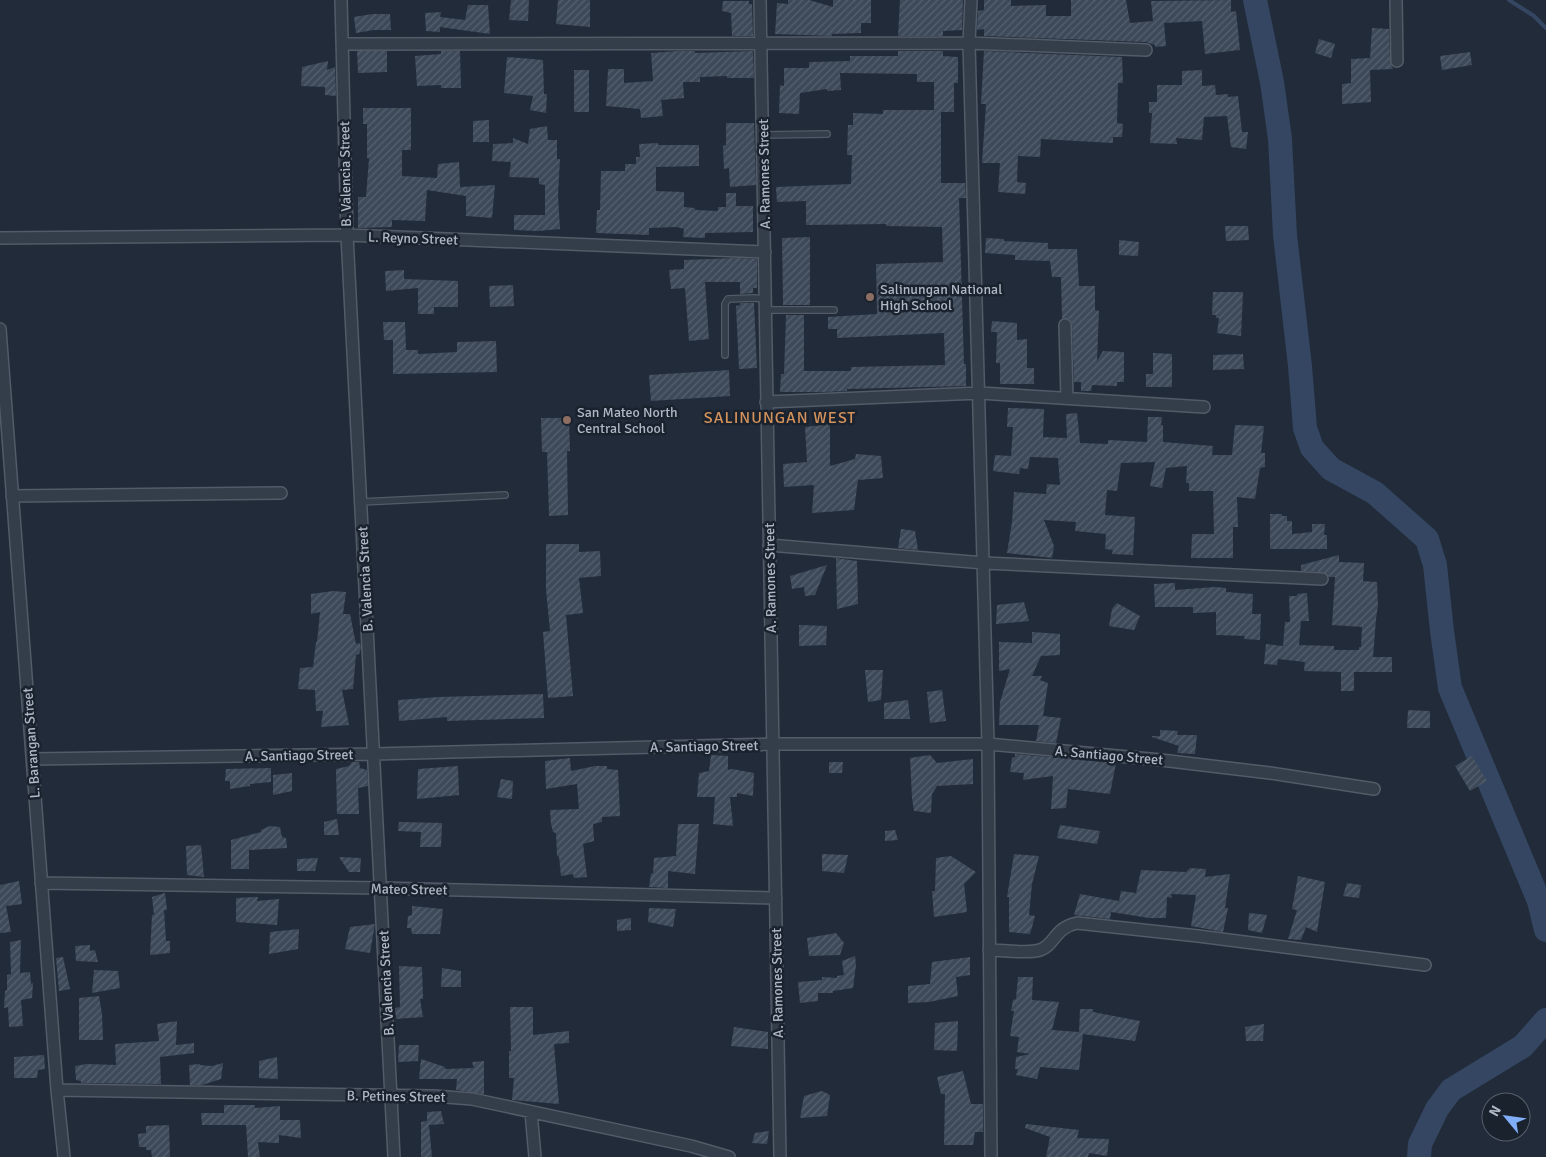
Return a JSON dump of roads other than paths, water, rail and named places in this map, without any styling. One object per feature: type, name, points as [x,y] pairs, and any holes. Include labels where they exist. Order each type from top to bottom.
[{"type":"street","name":"B. Valencia Street","points":[[341,0],[347,236],[382,888],[394,1157]]},
{"type":"street","name":"A. Ramones Street","points":[[760,0],[780,1157]]},
{"type":"street","points":[[971,0],[970,43],[988,744],[991,1157]]},
{"type":"street","points":[[1396,0],[1397,62]]},
{"type":"street","points":[[342,44],[970,43],[1146,50]]},
{"type":"street","name":"L. Reyno Street","points":[[0,238],[347,236],[765,252]]},
{"type":"street","points":[[1065,325],[1067,398]]},
{"type":"street","name":"L. Barangan Street","points":[[0,329],[41,883],[64,1157]]},
{"type":"street","points":[[766,402],[980,393],[1204,407]]},
{"type":"street","points":[[12,496],[281,493]]},
{"type":"street","points":[[769,545],[984,563],[1322,579]]},
{"type":"street","name":"A. Santiago Street","points":[[32,759],[374,754],[774,744],[988,744],[1161,760],[1270,773],[1374,789]]},
{"type":"street","name":"Mateo Street","points":[[41,883],[382,888],[776,898]]},
{"type":"street","points":[[990,950],[1041,950],[1060,930],[1068,925],[1077,923],[1198,936],[1425,966]]},
{"type":"street","name":"B. Petines Street","points":[[57,1090],[472,1098],[691,1146],[729,1157]]},
{"type":"street","points":[[531,1112],[535,1157]]},
{"type":"lane","points":[[763,134],[827,134]]},
{"type":"lane","points":[[725,355],[725,304],[728,299],[754,298],[765,305],[834,310]]},
{"type":"lane","points":[[361,502],[505,495]]},
{"type":"waterway","points":[[1255,0],[1272,82],[1280,139],[1285,235],[1305,428],[1312,448],[1331,469],[1375,493],[1427,539],[1435,565],[1450,688],[1539,901],[1546,930]]},
{"type":"waterway","points":[[1509,0],[1534,16],[1546,28]]},
{"type":"waterway","points":[[1419,1157],[1420,1144],[1437,1109],[1451,1090],[1523,1046],[1546,1020]]},
{"type":"place","name":"Salinungan National High School","points":[[870,297]]},
{"type":"place","name":"San Mateo North Central School","points":[[567,420]]},
{"type":"district","name":"SALINUNGAN WEST","points":[[780,417]]}]
